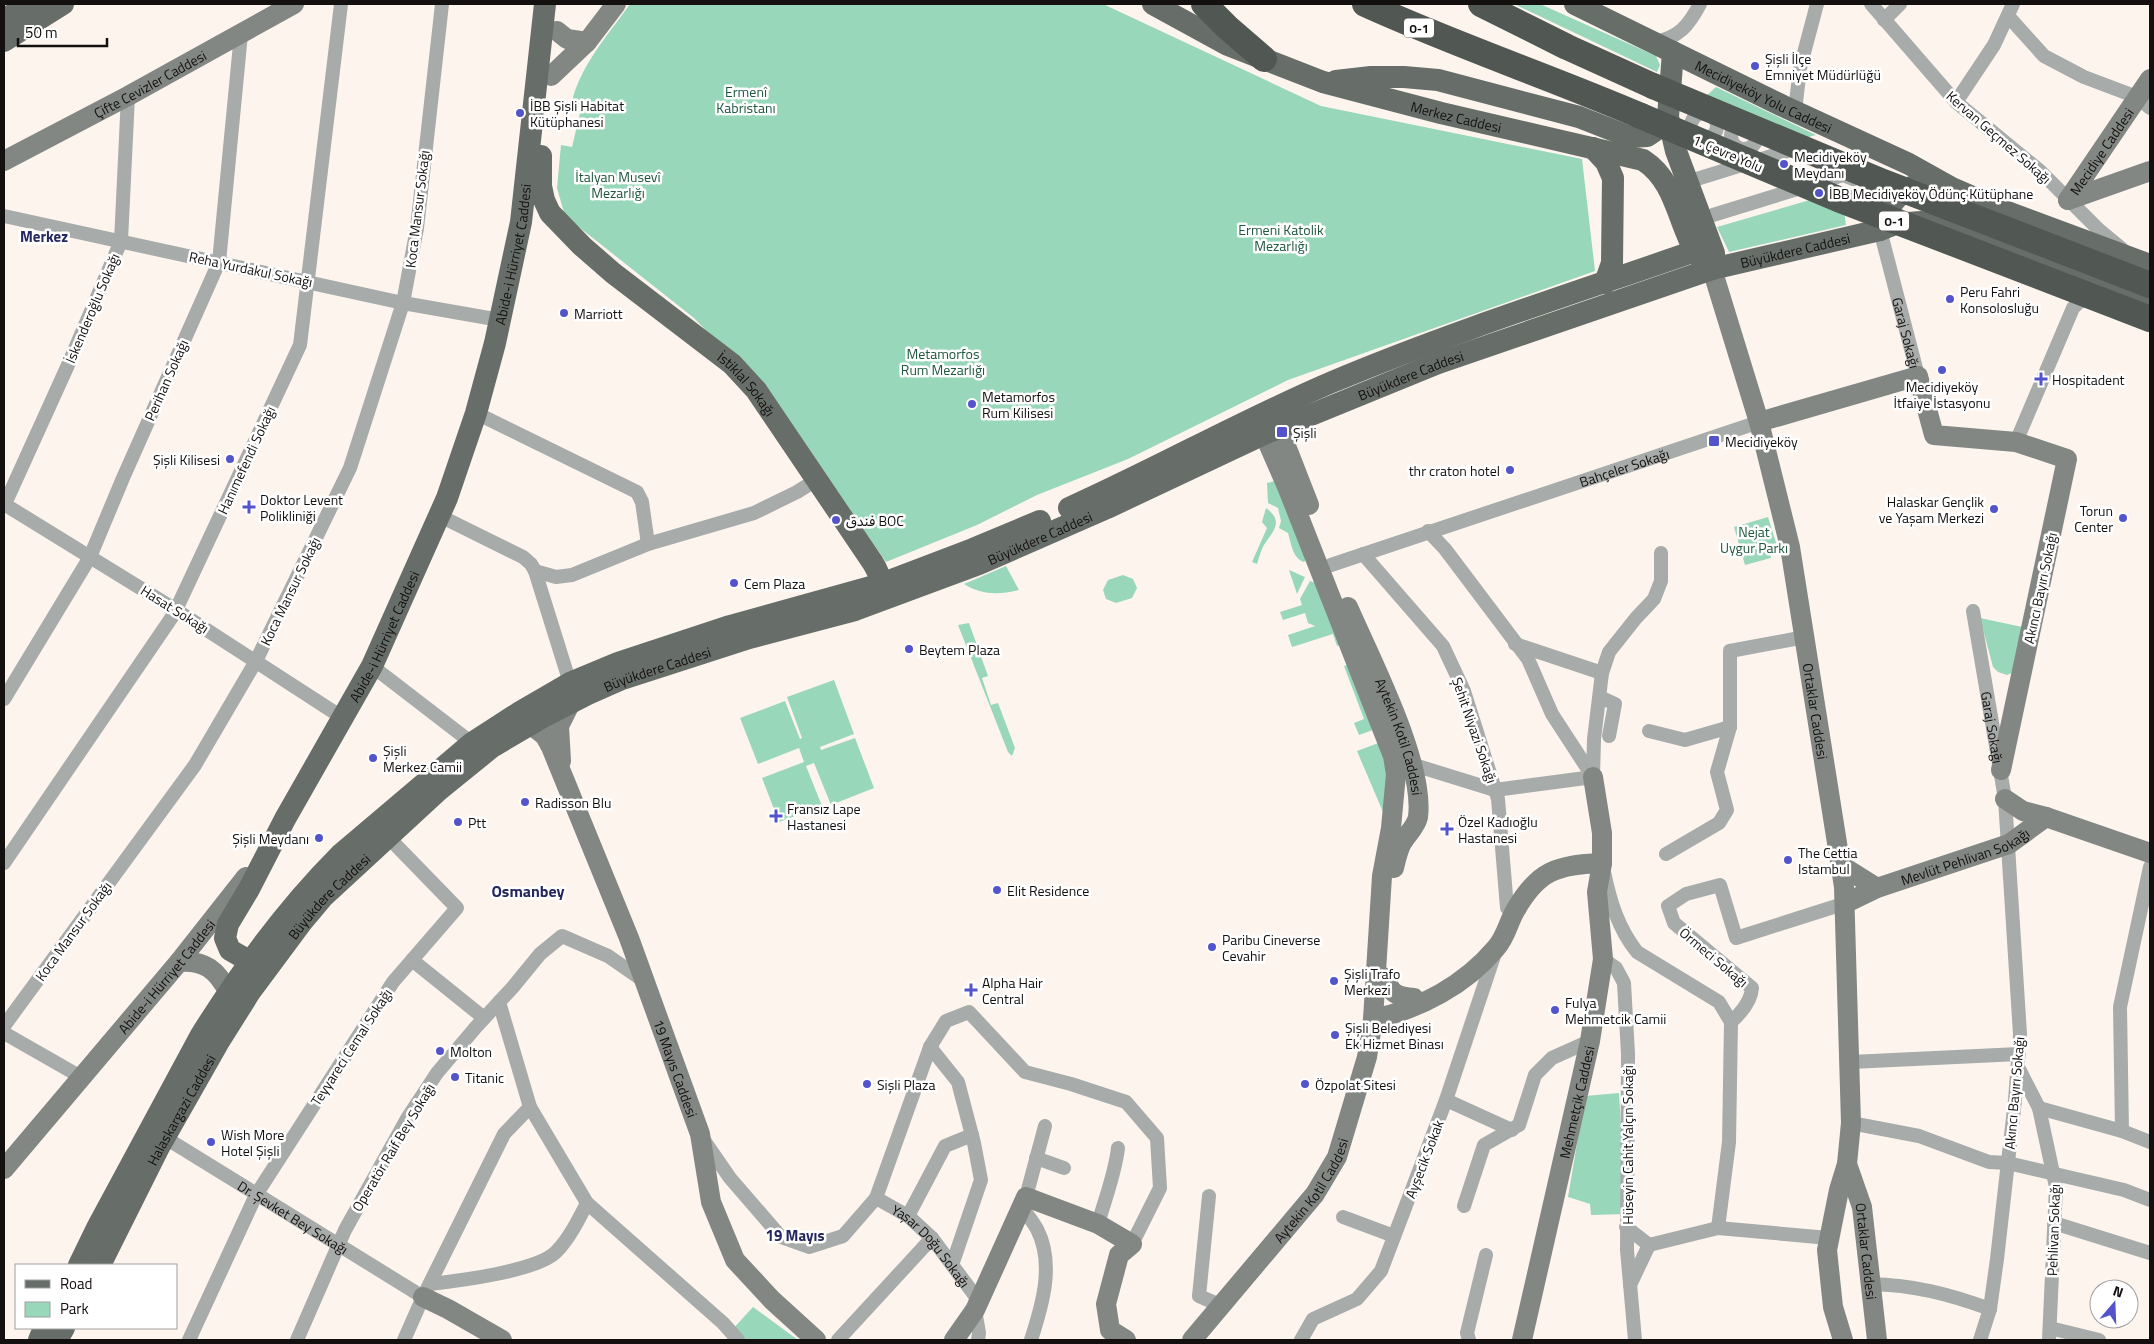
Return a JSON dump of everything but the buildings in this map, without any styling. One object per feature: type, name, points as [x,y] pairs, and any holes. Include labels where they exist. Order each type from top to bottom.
[{"type":"highway","points":[[1204,4],[1264,60]]},
{"type":"highway","name":"O-1","points":[[1484,5],[1567,47],[1653,86],[1909,192],[2150,285]]},
{"type":"highway","name":"1. Çevre Yolu","points":[[1370,6],[1464,46],[1641,116],[1838,199],[2150,319]]},
{"type":"main road","points":[[4,19],[32,4]]},
{"type":"main road","points":[[4,41],[63,4]]},
{"type":"main road","name":"Çifte Cevizler Caddesi","points":[[4,161],[128,96],[294,4]]},
{"type":"main road","name":"Abide-i Hürriyet Caddesi","points":[[4,1169],[179,962],[268,851],[372,666],[452,487],[476,414],[500,320],[521,222],[545,4]]},
{"type":"main road","name":"Abide-i Hürriyet Caddesi","points":[[560,4],[540,169],[544,200],[550,213],[562,226]]},
{"type":"main road","points":[[536,94],[551,76],[587,42],[616,4]]},
{"type":"main road","name":"Merkez Caddesi","points":[[1153,4],[1228,44],[1323,82],[1432,111],[1643,160],[1654,168],[1669,187],[1695,251],[1702,261],[1712,269]]},
{"type":"main road","name":"Mecidiyeköy Yolu Caddesi","points":[[1575,4],[1909,164],[1952,188]]},
{"type":"main road","points":[[557,31],[567,39],[587,42]]},
{"type":"main road","points":[[1664,47],[1668,117],[1687,182],[1714,253],[1712,269]]},
{"type":"main road","points":[[1323,82],[1371,77],[1438,80],[1579,117],[1630,137],[1647,136],[1662,126],[1668,117]]},
{"type":"main road","name":"Mecidiye Caddesi","points":[[2068,200],[2144,102],[2150,79]]},
{"type":"main road","points":[[1593,148],[1606,162],[1613,178],[1612,263],[1605,283]]},
{"type":"main road","points":[[2068,200],[2150,171]]},
{"type":"main road","points":[[1880,230],[1888,207],[1908,187],[1920,184],[1952,188],[2010,213],[2144,263]]},
{"type":"main road","points":[[521,222],[532,217],[540,217],[562,226]]},
{"type":"main road","name":"Büyükdere Caddesi","points":[[261,961],[323,897],[439,790],[481,756],[530,725],[571,693],[618,663],[730,626],[881,584],[973,549],[1268,422],[1712,269],[1880,230],[1895,224],[1921,222],[1970,233],[2150,300]]},
{"type":"main road","name":"İstiklal Sokağı","points":[[562,226],[613,273],[732,364],[756,390],[873,563],[881,584]]},
{"type":"main road","name":"Büyükdere Caddesi","points":[[1880,230],[1933,246],[2082,305],[2150,327]]},
{"type":"main road","name":"Büyükdere Caddesi","points":[[261,961],[298,900],[324,871],[361,836],[472,743],[520,712],[571,693],[622,679],[749,638],[855,610],[979,564],[1107,508],[1397,356],[1695,251]]},
{"type":"main road","name":"Ortaklar Caddesi","points":[[1712,269],[1759,422],[1790,547],[1842,866],[1846,903],[1851,1123],[1847,1164],[1836,1204],[1827,1250],[1833,1307],[1843,1340]]},
{"type":"main road","name":"Bahçeler Sokağı","points":[[1759,422],[1918,376]]},
{"type":"main road","name":"Garaj Sokağı","points":[[1918,376],[1934,435]]},
{"type":"main road","name":"Aytekin Kotil Caddesi","points":[[1268,422],[1396,718],[1411,764],[1419,801],[1418,820],[1395,842],[1382,876],[1377,1017]]},
{"type":"main road","name":"Aytekin Kotil Caddesi","points":[[1192,1340],[1315,1194],[1338,1157],[1377,1017],[1383,977],[1386,923],[1396,863],[1393,811],[1396,774],[1393,756],[1288,489],[1268,422]]},
{"type":"main road","name":"Akıncı Bayırı Sokağı","points":[[1934,435],[2016,442],[2068,459],[2001,770]]},
{"type":"main road","points":[[855,610],[861,604],[877,596],[881,584]]},
{"type":"main road","name":"19 Mayıs Caddesi","points":[[562,772],[560,726],[571,693]]},
{"type":"main road","name":"19 Mayıs Caddesi","points":[[530,725],[545,736],[562,772],[644,981],[700,1134],[710,1202],[735,1260],[772,1300],[816,1340]]},
{"type":"main road","name":"Mehmetçik Caddesi","points":[[1522,1340],[1590,1041],[1603,959],[1597,892],[1602,863],[1602,833],[1593,777]]},
{"type":"main road","name":"Mevlüt Pehlivan Sokağı","points":[[2005,799],[2023,812],[2046,817],[2150,853]]},
{"type":"main road","points":[[1393,811],[1410,812],[1419,801]]},
{"type":"main road","name":"Mevlüt Pehlivan Sokağı","points":[[1846,903],[1877,888],[2009,844],[2046,817]]},
{"type":"main road","points":[[261,961],[230,950],[225,938],[228,924],[268,851]]},
{"type":"main road","points":[[1377,1017],[1481,976],[1511,910],[1536,882],[1548,872],[1579,864],[1602,863]]},
{"type":"main road","points":[[1842,866],[1877,888]]},
{"type":"main road","points":[[1383,977],[1397,997],[1416,1002],[1462,971],[1495,942]]},
{"type":"main road","points":[[179,962],[195,961],[204,964],[214,971],[230,993],[231,1005],[222,1023],[218,1043]]},
{"type":"main road","name":"Halaskargazi Caddesi","points":[[79,1264],[202,1034],[230,993],[261,961]]},
{"type":"main road","name":"Halaskargazi Caddesi","points":[[100,1264],[164,1137],[218,1043],[261,961]]},
{"type":"main road","name":"Ortaklar Caddesi","points":[[1847,1164],[1862,1207],[1878,1340]]},
{"type":"main road","points":[[1024,1202],[1098,1224],[1132,1244],[1120,1255],[1106,1304],[1115,1337]]},
{"type":"main road","name":"Yaşar Doğu Sokağı","points":[[954,1340],[977,1305],[1024,1202]]},
{"type":"main road","points":[[1836,1204],[1850,1202],[1862,1207]]},
{"type":"main road","name":"Dr. Şevket Bey Sokağı","points":[[426,1290],[489,1340]]},
{"type":"main road","name":"Dr. Şevket Bey Sokağı","points":[[426,1290],[448,1309],[502,1340]]},
{"type":"street","name":"Hanımefendi Sokağı","points":[[4,863],[176,610],[300,345],[341,4]]},
{"type":"street","name":"Koca Mansur Sokağı","points":[[4,1026],[195,765],[256,661],[350,468],[404,303],[417,228],[442,4]]},
{"type":"street","points":[[1664,47],[1666,40],[1682,31],[1700,4]]},
{"type":"street","points":[[1795,111],[1806,38],[1817,4]]},
{"type":"street","name":"Kervan Geçmez Sokağı","points":[[1871,4],[1956,102],[2040,171],[2098,230],[2144,263]]},
{"type":"street","points":[[1884,20],[1900,4]]},
{"type":"street","points":[[1956,102],[1994,45],[2010,10],[2044,56],[2084,77],[2144,102]]},
{"type":"street","name":"Perihan Sokağı","points":[[4,699],[90,557],[219,262],[241,34]]},
{"type":"street","name":"İskenderoğlu Sokağı","points":[[4,505],[68,365],[121,241],[128,96]]},
{"type":"street","points":[[1706,138],[1720,170]]},
{"type":"street","points":[[1755,143],[1783,152]]},
{"type":"street","points":[[1687,182],[1720,170],[1812,143],[1832,151],[1846,163],[1843,175]]},
{"type":"street","points":[[1713,214],[1843,175],[1898,196]]},
{"type":"street","name":"Reha Yurdakul Sokağı","points":[[4,216],[404,303],[500,320]]},
{"type":"street","name":"Garaj Sokağı","points":[[1880,230],[1918,376]]},
{"type":"street","points":[[2016,442],[2082,305]]},
{"type":"street","points":[[476,414],[637,492],[642,502],[648,544]]},
{"type":"street","name":"Bahçeler Sokağı","points":[[1331,565],[1428,531],[1759,422]]},
{"type":"street","points":[[535,571],[556,577],[572,575],[648,544],[754,512],[798,492],[816,480]]},
{"type":"street","name":"Hasat Sokağı","points":[[4,505],[176,610],[343,718]]},
{"type":"street","points":[[440,516],[523,557],[531,564],[535,571],[571,693]]},
{"type":"street","points":[[1445,549],[1446,525]]},
{"type":"street","points":[[1428,531],[1445,549],[1528,660],[1552,714],[1593,777]]},
{"type":"street","points":[[1593,777],[1594,739],[1602,673],[1609,652],[1636,618],[1654,600],[1661,581],[1661,552]]},
{"type":"street","name":"Şehit Niyazi Sokağı","points":[[1363,554],[1443,646],[1464,690],[1498,799],[1511,910]]},
{"type":"street","name":"Garaj Sokağı","points":[[1972,611],[2001,770],[2009,844]]},
{"type":"street","points":[[1666,854],[1720,823],[1726,810],[1718,772],[1730,727],[1730,651],[1805,637]]},
{"type":"street","points":[[1515,644],[1602,673]]},
{"type":"street","points":[[372,666],[472,743]]},
{"type":"street","points":[[1600,697],[1614,704],[1609,736]]},
{"type":"street","points":[[1649,731],[1685,740],[1730,727]]},
{"type":"street","points":[[1411,764],[1495,790],[1593,777]]},
{"type":"street","name":"Teyyareci Cemal Sokağı","points":[[189,1340],[256,1195],[393,982],[457,908],[388,837]]},
{"type":"street","name":"Akıncı Bayırı Sokağı","points":[[1980,1340],[1990,1309],[2008,1163],[2020,1034],[2009,844]]},
{"type":"street","points":[[1602,863],[1611,904],[1628,941],[1637,952],[1719,1002],[1731,1022],[1729,1142],[1718,1228]]},
{"type":"street","points":[[2122,1131],[2120,1008],[2150,867]]},
{"type":"street","name":"Örmeci Sokağı","points":[[1731,1022],[1741,1012],[1751,995],[1752,988],[1674,924],[1668,906],[1686,894],[1720,885],[1736,938],[1846,903]]},
{"type":"street","name":"Operatör Raif Bey Sokağı","points":[[297,1340],[345,1230],[408,1118],[437,1074],[540,954],[562,936],[608,956],[644,981]]},
{"type":"street","name":"Hüseyin Cahit Yalçın Sokağı","points":[[1603,959],[1616,968],[1624,983],[1628,1054],[1626,1227],[1629,1287],[1635,1340]]},
{"type":"street","points":[[412,960],[484,1018]]},
{"type":"street","name":"Ayşecik Sokak","points":[[1304,1339],[1313,1319],[1357,1299],[1381,1271],[1446,1100],[1481,976]]},
{"type":"street","points":[[498,1002],[530,1107],[587,1203],[723,1323],[738,1340]]},
{"type":"street","points":[[700,1134],[730,1178],[781,1237],[809,1247],[842,1236],[876,1198],[930,1047],[946,1021],[969,1012],[1025,1072],[1071,1084],[1126,1102],[1157,1138],[1160,1188],[1132,1244]]},
{"type":"street","points":[[4,1033],[81,1077]]},
{"type":"street","points":[[1464,1206],[1484,1145],[1519,1125],[1535,1075],[1552,1058],[1590,1041]]},
{"type":"street","points":[[930,1047],[958,1082],[972,1135],[981,1180],[952,1265]]},
{"type":"street","points":[[1851,1062],[2018,1060]]},
{"type":"street","name":"Pehlivan Sokağı","points":[[2018,1060],[2039,1108],[2055,1174],[2050,1334]]},
{"type":"street","points":[[1446,1100],[1512,1130]]},
{"type":"street","points":[[404,1340],[426,1290],[504,1134],[530,1107]]},
{"type":"street","points":[[2039,1108],[2122,1131],[2150,1142]]},
{"type":"street","points":[[1851,1123],[1919,1136],[1989,1162],[2008,1163],[2124,1190],[2150,1200]]},
{"type":"street","points":[[1031,1340],[1046,1284],[1045,1252],[1038,1230],[1024,1202],[1045,1126]]},
{"type":"street","points":[[908,1216],[945,1146],[972,1135]]},
{"type":"street","name":"Dr. Şevket Bey Sokağı","points":[[164,1137],[338,1245],[426,1290]]},
{"type":"street","points":[[1098,1224],[1110,1180],[1116,1166],[1118,1148]]},
{"type":"street","points":[[1036,1158],[1064,1168]]},
{"type":"street","points":[[1210,1196],[1199,1296],[1222,1306]]},
{"type":"street","name":"Yaşar Doğu Sokağı","points":[[876,1198],[908,1216],[932,1238],[952,1265],[977,1305]]},
{"type":"street","points":[[426,1290],[539,1264],[556,1252],[578,1221],[587,1203]]},
{"type":"street","points":[[1343,1217],[1394,1236]]},
{"type":"street","points":[[2054,1223],[2150,1253]]},
{"type":"street","points":[[1626,1227],[1649,1245]]},
{"type":"street","points":[[1649,1245],[1718,1228],[1829,1238]]},
{"type":"street","points":[[838,1340],[932,1238]]},
{"type":"street","points":[[1629,1287],[1649,1245]]},
{"type":"street","points":[[1468,1340],[1467,1333],[1486,1255]]},
{"type":"street","points":[[1870,1284],[1903,1285],[1942,1293],[1990,1309]]},
{"type":"street","points":[[977,1305],[978,1340]]},
{"type":"street","points":[[2050,1334],[2099,1340]]},
{"type":"green space","points":[[630,4],[1103,4],[1321,106],[1582,159],[1595,271],[1288,380],[1128,459],[1037,495],[977,525],[886,562],[775,402],[694,318],[565,216],[557,188],[561,145],[572,147],[581,109],[571,106],[575,92],[580,78],[595,52]]},
{"type":"green space","points":[[1514,4],[1540,4],[1656,56],[1660,65],[1657,72]]},
{"type":"green space","points":[[1716,87],[1816,135],[1791,142],[1704,98]]},
{"type":"green space","points":[[1841,191],[1846,225],[1729,252],[1717,227]]},
{"type":"green space","points":[[1278,480],[1308,557],[1304,562],[1297,558],[1291,546],[1288,533],[1279,528],[1281,521],[1278,508],[1268,503],[1267,483]]},
{"type":"green space","points":[[1266,508],[1275,517],[1276,526],[1263,547],[1257,564],[1252,562],[1267,528],[1262,522]]},
{"type":"green space","name":"Nejat Uygur Parkı","points":[[1768,517],[1777,546],[1769,549],[1771,558],[1745,565],[1734,527]]},
{"type":"green space","points":[[1006,566],[1019,590],[990,593],[970,588],[964,584]]},
{"type":"green space","points":[[1289,570],[1305,577],[1297,594]]},
{"type":"green space","points":[[1123,575],[1133,579],[1137,588],[1132,598],[1116,603],[1106,599],[1103,590],[1108,580]]},
{"type":"green space","points":[[1310,581],[1319,584],[1343,644],[1337,646],[1333,634],[1292,647],[1288,635],[1315,626],[1308,623],[1305,613],[1283,620],[1280,612],[1302,605],[1300,599]]},
{"type":"green space","points":[[1980,618],[2027,628],[2014,672],[2007,675],[1998,672],[1993,667]]},
{"type":"green space","points":[[969,623],[988,676],[982,678],[991,705],[998,703],[1015,748],[1012,756],[1008,752],[958,625]]},
{"type":"green space","points":[[1350,664],[1376,729],[1359,735],[1354,723],[1364,719],[1344,666]]},
{"type":"green space","points":[[834,680],[854,734],[820,747],[821,750],[855,738],[874,788],[831,805],[814,763],[806,766],[822,806],[779,822],[762,778],[804,762],[799,748],[758,764],[740,718],[785,701],[800,739],[802,738],[787,697]]},
{"type":"green space","points":[[1381,742],[1390,764],[1386,819],[1357,751]]},
{"type":"green space","points":[[1619,1093],[1626,1214],[1591,1215],[1590,1204],[1568,1197],[1585,1096]]},
{"type":"green space","points":[[753,1307],[798,1340],[742,1340],[731,1331]]},
{"type":"place","name":"Şişli İlçe Emniyet Müdürlüğü","points":[[1755,66]]},
{"type":"place","name":"İBB Şişli Habitat Kütüphanesi","points":[[520,113]]},
{"type":"place","name":"Mecidiyeköy Meydanı","points":[[1784,164]]},
{"type":"place","name":"İBB Mecidiyeköy Ödünç Kütüphane","points":[[1819,193]]},
{"type":"place","name":"Peru Fahri Konsolosluğu","points":[[1950,299]]},
{"type":"place","name":"Marriott","points":[[564,313]]},
{"type":"place","name":"Mecidiyeköy İtfaiye İstasyonu","points":[[1942,370]]},
{"type":"place","name":"Hospitadent","points":[[2041,379]]},
{"type":"place","name":"Metamorfos Rum Kilisesi","points":[[972,404]]},
{"type":"place","name":"Şişli","points":[[1282,432]]},
{"type":"place","name":"Mecidiyeköy","points":[[1714,441]]},
{"type":"place","name":"Şişli Kilisesi","points":[[230,459]]},
{"type":"place","name":"thr craton hotel","points":[[1510,470]]},
{"type":"place","name":"Doktor Levent Polikliniği","points":[[249,507]]},
{"type":"place","name":"Halaskar Gençlik ve Yaşam Merkezi","points":[[1994,509]]},
{"type":"place","name":"Torun Center","points":[[2123,518]]},
{"type":"place","name":"فندق BOC","points":[[836,520]]},
{"type":"place","name":"Cem Plaza","points":[[734,583]]},
{"type":"place","name":"Beytem Plaza","points":[[909,649]]},
{"type":"place","name":"Şişli Merkez Camii","points":[[373,758]]},
{"type":"place","name":"Radisson Blu","points":[[525,802]]},
{"type":"place","name":"Fransız Lape Hastanesi","points":[[776,816]]},
{"type":"place","name":"Ptt","points":[[458,822]]},
{"type":"place","name":"Özel Kadıoğlu Hastanesi","points":[[1447,829]]},
{"type":"place","name":"Şişli Meydanı","points":[[319,838]]},
{"type":"place","name":"The Cettia Istambul","points":[[1788,860]]},
{"type":"place","name":"Elit Residence","points":[[997,890]]},
{"type":"place","name":"Paribu Cineverse Cevahir","points":[[1212,947]]},
{"type":"place","name":"Şişli Trafo Merkezi","points":[[1334,981]]},
{"type":"place","name":"Alpha Hair Central","points":[[971,990]]},
{"type":"place","name":"Fulya Mehmetcik Camii","points":[[1555,1010]]},
{"type":"place","name":"Şişli Belediyesi Ek Hizmet Binası","points":[[1335,1035]]},
{"type":"place","name":"Molton","points":[[440,1051]]},
{"type":"place","name":"Titanic","points":[[455,1077]]},
{"type":"place","name":"Sişli Plaza","points":[[867,1084]]},
{"type":"place","name":"Özpolat Sitesi","points":[[1305,1084]]},
{"type":"place","name":"Wish More Hotel Şişli","points":[[211,1142]]},
{"type":"district","name":"Merkez","points":[[44,236]]},
{"type":"district","name":"Osmanbey","points":[[528,891]]},
{"type":"district","name":"19 Mayıs","points":[[795,1235]]},
{"type":"park label","name":"Ermenî Kabristanı","points":[[746,99]]},
{"type":"park label","name":"İtalyan Musevî Mezarlığı","points":[[618,184]]},
{"type":"park label","name":"Ermeni Katolik Mezarlığı","points":[[1281,237]]},
{"type":"park label","name":"Metamorfos Rum Mezarlığı","points":[[943,362]]}]
